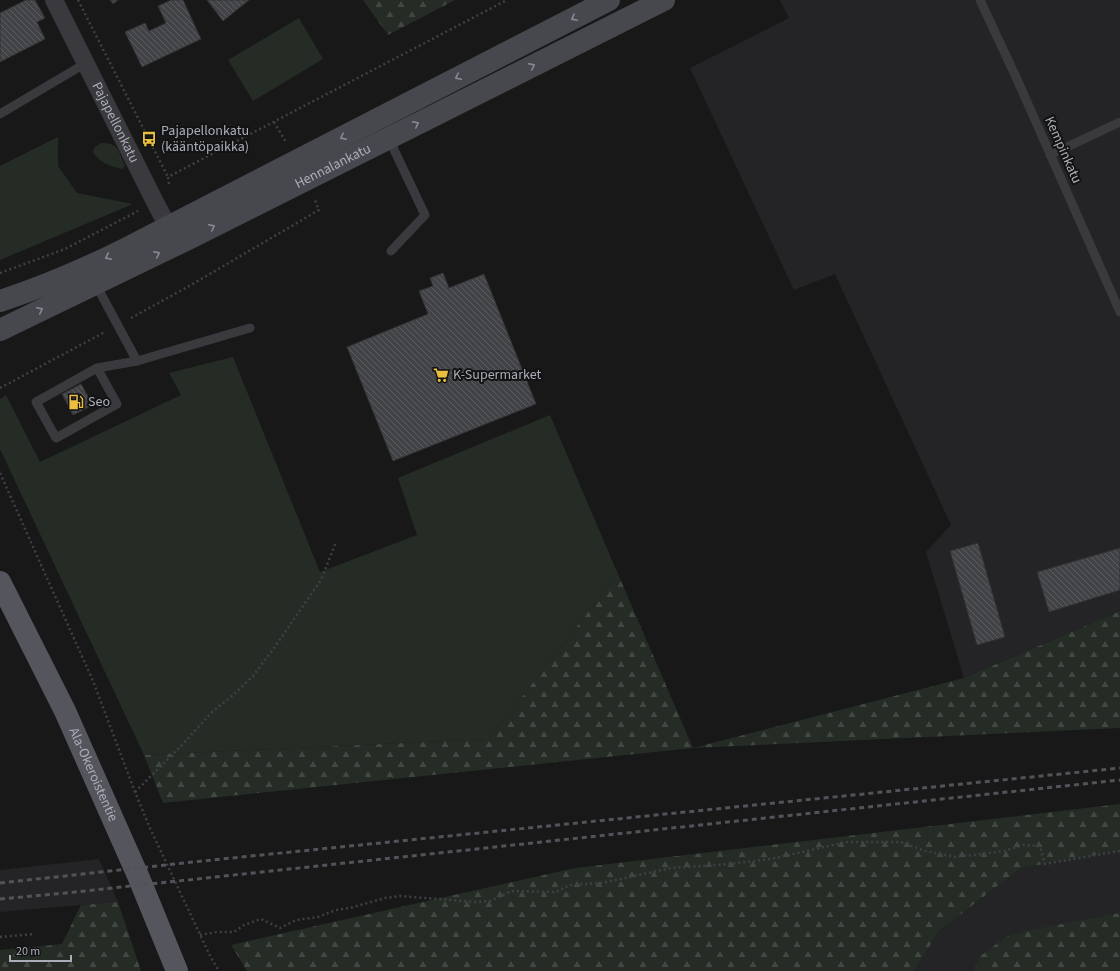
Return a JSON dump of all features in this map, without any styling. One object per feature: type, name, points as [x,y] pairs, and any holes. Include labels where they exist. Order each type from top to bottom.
[{"type":"main road","name":"Ala-Okeroistentie","points":[[0,582],[65,711],[139,878],[175,968]]},
{"type":"street","name":"Pajapellonkatu","points":[[54,0],[173,235]]},
{"type":"street","name":"Hennalankatu","points":[[384,128],[609,0]]},
{"type":"street","name":"Hennalankatu","points":[[0,330],[91,275],[384,128],[664,0]]},
{"type":"street","name":"Hennalankatu","points":[[0,301],[91,275]]},
{"type":"lane","name":"Kempinkatu","points":[[980,0],[1016,77],[1120,312]]},
{"type":"lane","points":[[0,114],[86,63]]},
{"type":"lane","points":[[1050,155],[1120,122]]},
{"type":"lane","points":[[384,128],[425,215],[391,251]]},
{"type":"lane","points":[[91,275],[136,361]]},
{"type":"lane","points":[[97,368],[117,404],[56,438],[36,402],[97,368],[136,361],[250,328]]},
{"type":"path","points":[[0,273],[65,249],[169,195],[168,177],[78,0]]},
{"type":"path","points":[[168,177],[507,0]]},
{"type":"path","points":[[274,122],[287,145]]},
{"type":"path","points":[[0,388],[191,285],[319,210]]},
{"type":"path","points":[[0,473],[93,681],[134,792],[200,935],[219,971]]},
{"type":"path","points":[[134,792],[183,744],[212,712],[253,676],[321,580],[336,542]]},
{"type":"path","points":[[200,935],[217,932],[234,932],[244,925],[261,919],[280,928],[296,920],[318,917],[336,910],[350,908],[385,898],[400,896],[476,902],[490,901],[511,891],[556,892],[570,885],[602,883],[671,868],[730,864],[771,859],[846,842],[901,842],[925,851],[955,856],[989,853],[1023,845],[1040,846],[1045,864],[1120,851]]},
{"type":"path","points":[[0,937],[34,934]]},
{"type":"shaded area","points":[[780,0],[1120,0],[1120,611],[964,678],[926,552],[951,525],[835,274],[794,290],[690,68],[789,18]]},
{"type":"shaded area","points":[[1120,851],[1120,971],[914,971],[939,931],[1021,868]]},
{"type":"shaded area","points":[[99,859],[118,902],[0,912],[0,870]]},
{"type":"green space","points":[[363,0],[455,0],[388,35]]},
{"type":"green space","points":[[299,18],[323,59],[253,101],[228,60]]},
{"type":"green space","points":[[58,137],[58,166],[77,193],[133,204],[0,260],[0,166]]},
{"type":"green space","points":[[101,143],[112,144],[118,149],[125,166],[122,169],[105,164],[96,156],[93,152],[94,148]]},
{"type":"green space","points":[[233,357],[320,572],[417,535],[398,478],[550,415],[618,574],[489,739],[144,755],[0,449],[0,399],[6,395],[40,462],[181,395],[169,373]]},
{"type":"green space","points":[[618,574],[693,748],[163,803],[144,755],[489,739]]},
{"type":"green space","points":[[1120,611],[1120,728],[693,748],[964,678]]},
{"type":"green space","points":[[1120,804],[1120,851],[1021,868],[939,931],[914,971],[247,971],[231,945],[575,868]]},
{"type":"green space","points":[[118,902],[141,971],[0,971],[0,950],[62,944],[81,905]]},
{"type":"green space","points":[[1120,913],[1120,971],[974,971],[979,957],[1006,937],[1036,929]]},
{"type":"building","points":[[26,0],[35,0],[45,18],[37,22],[45,39],[0,62],[0,13]]},
{"type":"building","points":[[110,0],[118,0],[113,4]]},
{"type":"building","points":[[171,0],[183,0],[201,39],[142,67],[125,32],[145,23],[149,31],[166,23],[158,6]]},
{"type":"building","points":[[207,0],[249,0],[223,21]]},
{"type":"building","name":"K-Supermarket","points":[[443,273],[449,288],[484,274],[536,404],[393,461],[347,347],[428,314],[419,291],[433,286],[430,278]]},
{"type":"building","points":[[81,384],[93,405],[73,415],[62,394]]},
{"type":"building","points":[[978,543],[1005,637],[977,645],[950,551]]},
{"type":"building","points":[[1120,548],[1120,590],[1049,612],[1037,572]]},
{"type":"railway","points":[[0,883],[212,860],[1120,768]]},
{"type":"railway","points":[[0,899],[1120,780]]},
{"type":"place","name":"Pajapellonkatu (kääntöpaikka)","points":[[149,139]]},
{"type":"place","name":"K-Supermarket","points":[[441,375]]},
{"type":"place","name":"Seo","points":[[76,402]]}]
